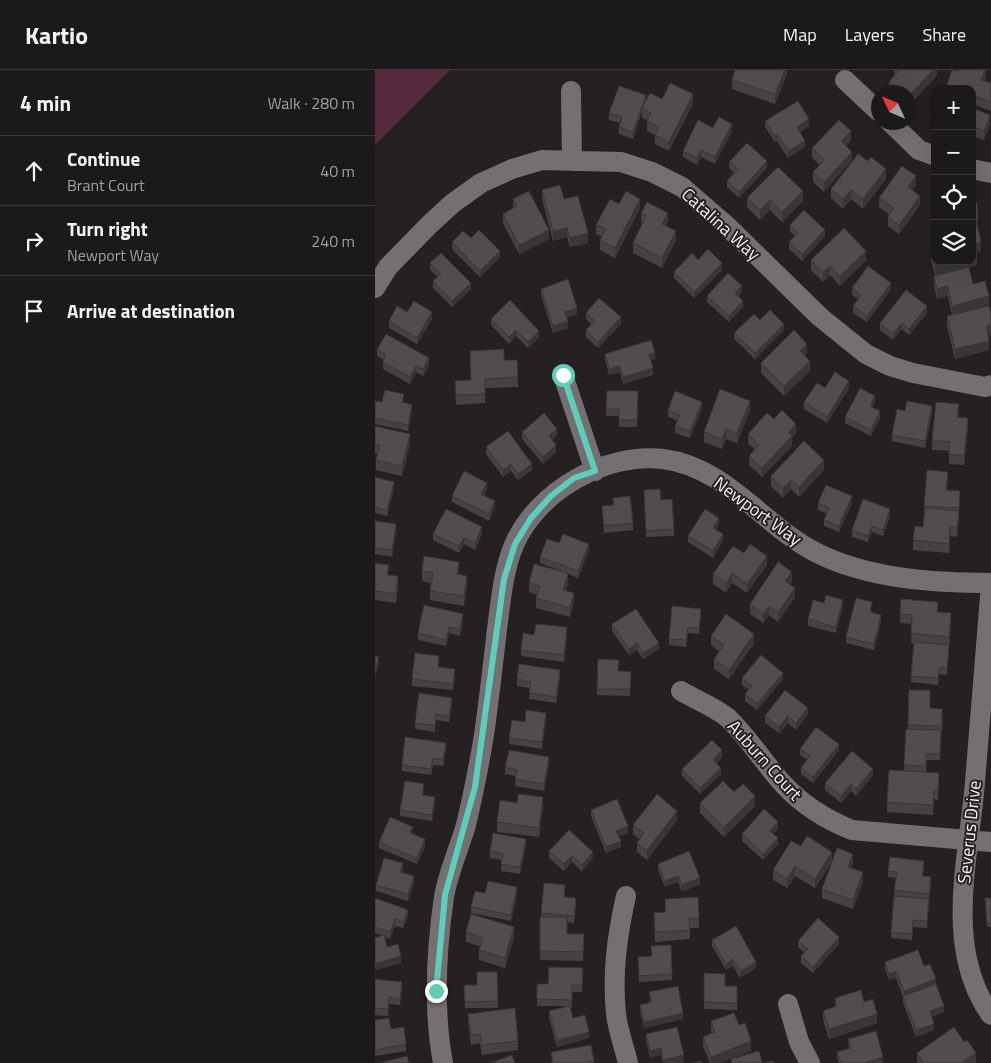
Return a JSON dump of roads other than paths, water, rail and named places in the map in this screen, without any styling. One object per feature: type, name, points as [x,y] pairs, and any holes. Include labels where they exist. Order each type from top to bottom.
[{"type":"street","points":[[845,80],[871,104]]},
{"type":"street","points":[[571,91],[572,161]]},
{"type":"street","points":[[898,130],[919,150],[931,154]]},
{"type":"street","name":"Catalina Way","points":[[375,288],[388,267],[430,224],[453,203],[481,183],[512,169],[542,160],[621,162],[652,172],[682,187],[727,226],[820,317],[866,354],[890,366],[913,373],[985,387],[991,386]]},
{"type":"street","points":[[976,170],[991,173]]},
{"type":"street","points":[[563,375],[595,471]]},
{"type":"street","name":"Newport Way","points":[[443,1063],[436,991],[445,895],[475,787],[504,579],[515,544],[531,518],[551,496],[574,478],[635,458],[665,459],[697,469],[731,488],[787,533],[817,553],[854,567],[887,575],[991,584]]},
{"type":"street","name":"Severus Drive","points":[[991,584],[963,901],[964,940],[970,973],[981,1000],[991,1015]]},
{"type":"street","name":"Auburn Court","points":[[681,691],[726,716],[746,736],[785,786],[806,806],[832,822],[852,830],[991,842]]},
{"type":"street","points":[[626,896],[617,939],[614,974],[616,1016],[629,1063]]},
{"type":"street","points":[[788,1004],[799,1042],[810,1063]]}]
